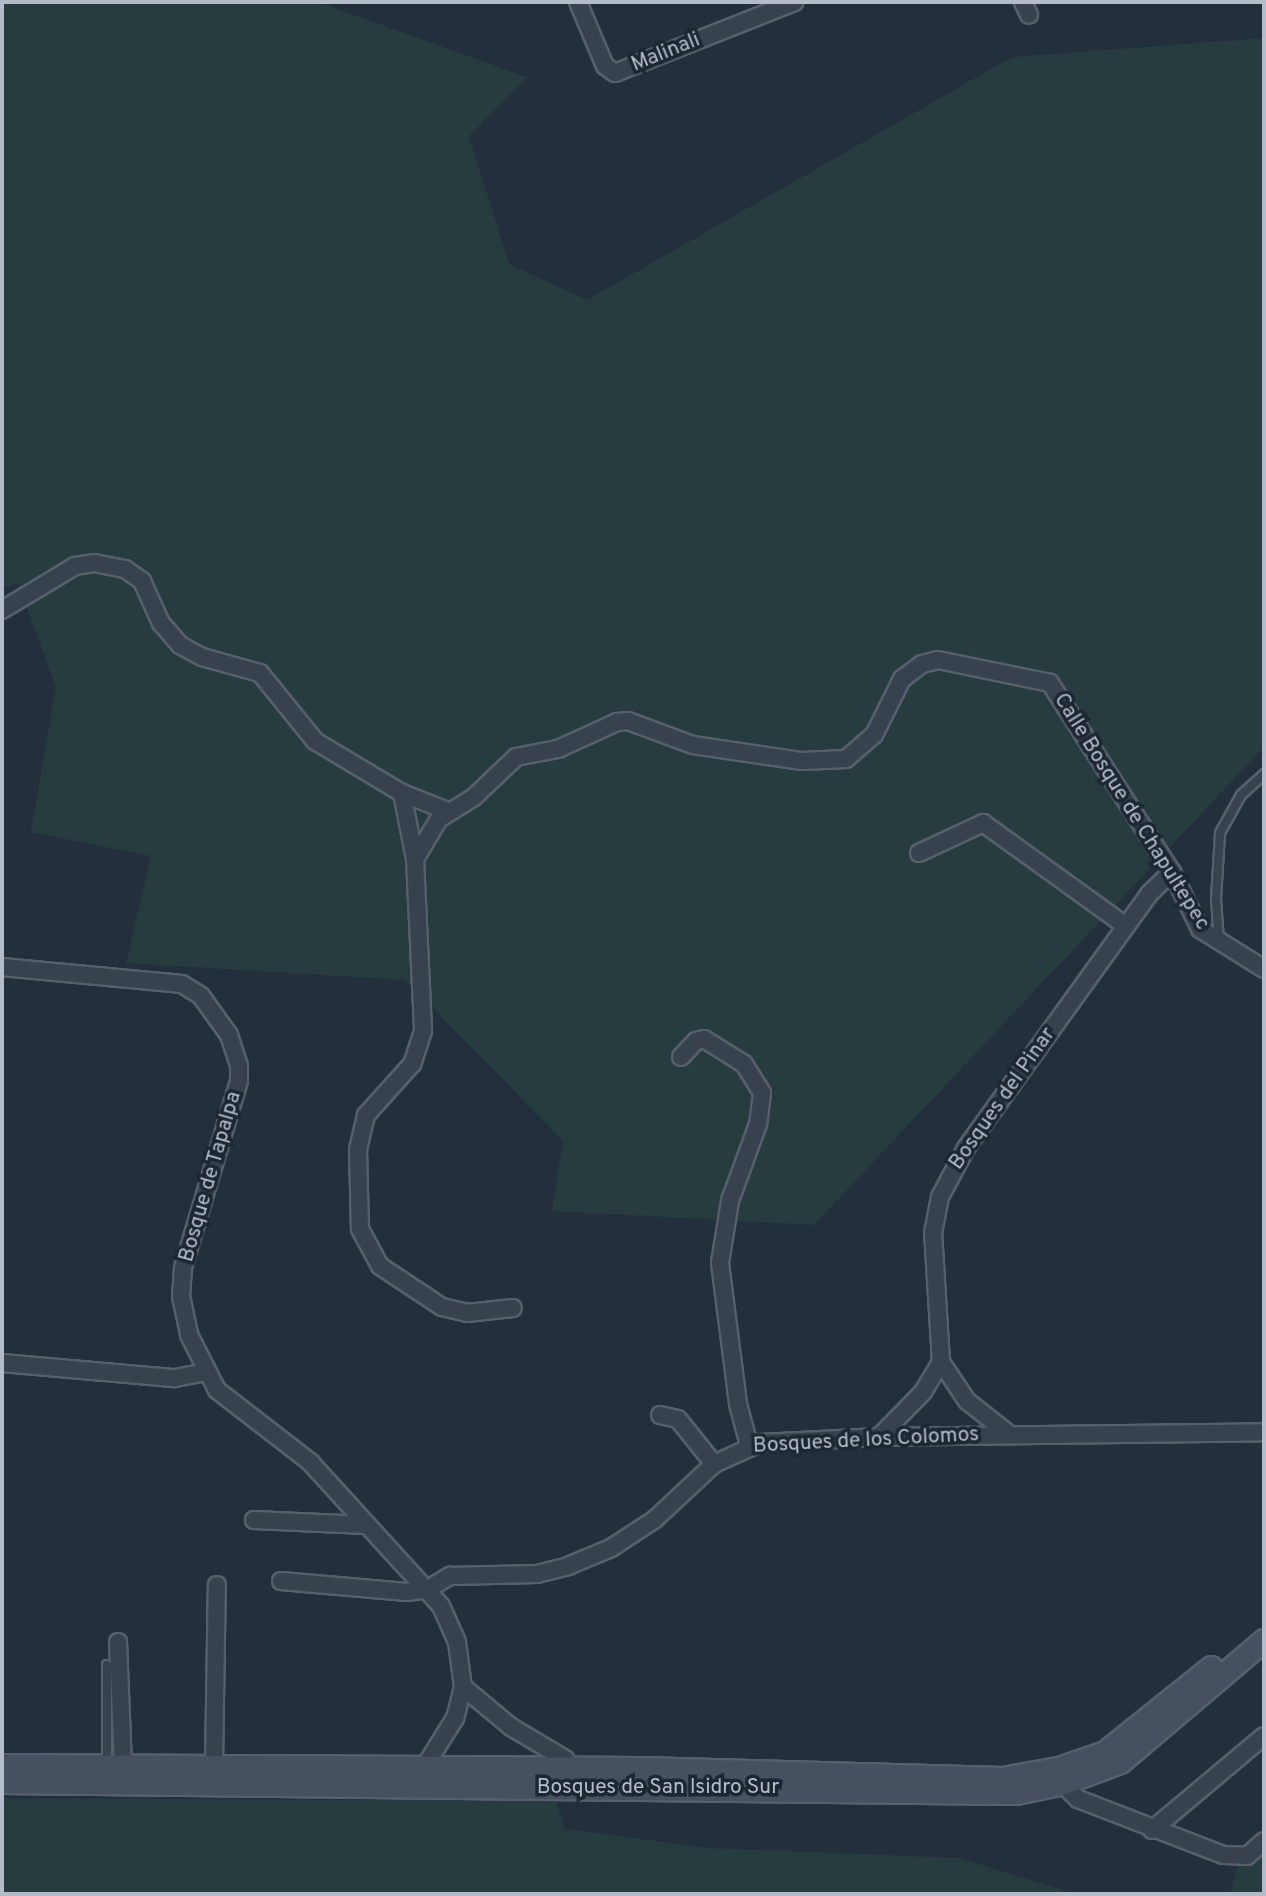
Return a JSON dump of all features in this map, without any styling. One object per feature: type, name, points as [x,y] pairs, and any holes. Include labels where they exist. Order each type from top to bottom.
[{"type":"main road","name":"Bosques de San Isidro Sur","points":[[1062,1776],[1115,1746],[1264,1623]]},
{"type":"main road","name":"Bosques de San Isidro Sur","points":[[9,1773],[113,1772],[425,1779],[574,1778],[1002,1793],[1120,1762],[1264,1640]]},
{"type":"main road","name":"Bosques de San Isidro Sur","points":[[113,1772],[214,1766],[425,1779]]},
{"type":"street","name":"Malinali","points":[[578,2],[605,66],[615,73],[794,2]]},
{"type":"street","points":[[2,610],[75,566],[94,563],[125,569],[142,581],[161,623],[180,645],[202,657],[260,673],[315,741],[402,793],[448,811]]},
{"type":"street","name":"Calle Bosque de Chapultepec","points":[[415,859],[431,827],[448,811],[474,797],[516,757],[558,749],[623,721],[693,745],[802,761],[846,759],[874,735],[902,679],[922,664],[938,660],[1048,680],[1172,872],[1198,925],[1220,944],[1264,969]]},
{"type":"street","points":[[402,793],[415,859],[421,1042],[412,1064],[366,1115],[358,1149],[360,1229],[380,1266],[442,1307],[467,1313],[513,1308]]},
{"type":"street","points":[[919,853],[983,823],[1126,926]]},
{"type":"street","name":"Bosques del Pinar","points":[[941,1362],[933,1233],[947,1181],[1126,926],[1172,872]]},
{"type":"street","name":"Bosque de Tapalpa","points":[[2,967],[182,984],[201,996],[229,1035],[239,1066],[239,1081],[183,1268],[184,1316],[205,1372],[242,1412],[310,1462],[428,1589],[457,1642],[463,1686]]},
{"type":"street","points":[[681,1057],[696,1041],[704,1039],[744,1064],[762,1093],[758,1124],[730,1201],[720,1263],[738,1404],[749,1445]]},
{"type":"street","points":[[879,1437],[923,1392],[941,1362],[967,1401],[1009,1434]]},
{"type":"street","points":[[2,1363],[175,1378],[205,1372]]},
{"type":"street","points":[[660,1415],[678,1419],[714,1464]]},
{"type":"street","name":"Bosques de los Colomos","points":[[281,1581],[407,1592],[428,1589],[450,1576],[537,1574],[591,1557],[654,1520],[714,1464],[749,1445],[879,1437],[1264,1432]]},
{"type":"street","points":[[254,1520],[366,1525]]},
{"type":"street","points":[[214,1766],[217,1585]]},
{"type":"street","points":[[113,1772],[118,1642]]},
{"type":"street","points":[[425,1779],[455,1718],[463,1686],[494,1715],[556,1753],[574,1778]]},
{"type":"street","points":[[1152,1830],[1264,1736]]},
{"type":"street","points":[[1062,1776],[1078,1799],[1152,1830],[1237,1857],[1252,1853],[1264,1841]]},
{"type":"lane","points":[[1220,944],[1216,900],[1220,832],[1241,795],[1264,774]]},
{"type":"lane","points":[[107,1665],[113,1772]]},
{"type":"green space","points":[[2,2],[318,2],[527,77],[469,136],[509,264],[587,300],[1012,57],[1264,38],[1264,747],[814,1225],[552,1211],[563,1141],[405,980],[126,963],[151,856],[31,832],[56,687],[18,583],[2,587]]},
{"type":"green space","points":[[554,1794],[565,1829],[710,1848],[959,1858],[1076,1894],[2,1894],[2,1798],[340,1800]]},
{"type":"green space","points":[[1264,1835],[1264,1894],[1230,1894],[1241,1853]]}]
